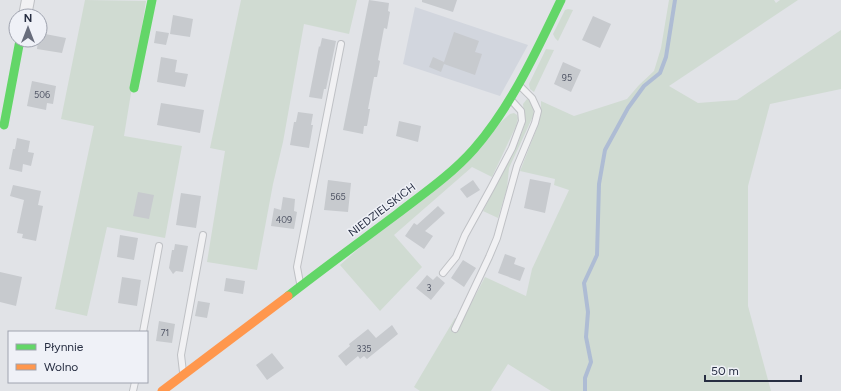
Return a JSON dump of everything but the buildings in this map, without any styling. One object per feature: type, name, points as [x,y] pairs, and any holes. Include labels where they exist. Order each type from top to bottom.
[{"type":"street","points":[[134,88],[152,0]]},
{"type":"street","name":"NIEDZIELSKICH","points":[[162,391],[415,200],[472,151],[492,126],[519,85],[561,0]]},
{"type":"street","points":[[4,125],[18,48]]},
{"type":"lane","points":[[300,286],[297,267],[342,44]]},
{"type":"lane","points":[[455,329],[494,244],[517,166],[535,123],[538,111],[532,98],[519,85]]},
{"type":"lane","points":[[443,274],[456,257],[464,235],[512,148],[522,121],[521,111],[510,100]]},
{"type":"lane","points":[[183,376],[181,355],[203,235]]},
{"type":"lane","points":[[144,331],[159,246]]},
{"type":"shaded area","points":[[85,0],[146,1],[124,136],[182,146],[165,238],[107,227],[87,316],[55,309],[94,126],[61,119]]},
{"type":"shaded area","points":[[241,0],[357,0],[349,34],[304,24],[283,142],[273,184],[257,270],[207,262],[225,151],[210,148]]},
{"type":"shaded area","points":[[669,0],[774,0],[776,3],[780,0],[798,0],[669,86],[698,103],[737,100],[841,30],[841,89],[770,104],[748,186],[748,306],[771,391],[551,391],[508,364],[491,391],[420,391],[414,387],[455,318],[462,321],[485,277],[526,296],[532,269],[569,190],[554,185],[555,179],[520,171],[541,114],[541,101],[574,116],[627,99],[654,71],[661,48]]},
{"type":"shaded area","points":[[415,7],[528,45],[500,96],[403,64]]},
{"type":"shaded area","points":[[565,10],[573,10],[558,41],[553,34]]},
{"type":"shaded area","points":[[546,49],[554,50],[534,92],[530,89],[529,84]]},
{"type":"shaded area","points":[[527,99],[530,100],[533,106],[534,114],[509,168],[507,188],[498,218],[483,211],[518,143],[525,124],[523,104]]},
{"type":"shaded area","points":[[514,113],[518,118],[516,126],[492,177],[472,167],[394,235],[422,267],[380,311],[340,265],[510,114]]},
{"type":"waterway","points":[[585,391],[585,378],[591,362],[586,337],[588,312],[584,283],[597,255],[599,184],[605,150],[628,108],[644,86],[660,73],[666,57],[675,0]]},
{"type":"traffic: fast","points":[[134,88],[152,0]]},
{"type":"traffic: fast","points":[[288,296],[437,183],[474,149],[488,132],[512,96],[533,58],[561,0]]},
{"type":"traffic: fast","points":[[4,125],[18,48]]},
{"type":"traffic: slow","points":[[162,391],[288,296]]}]
